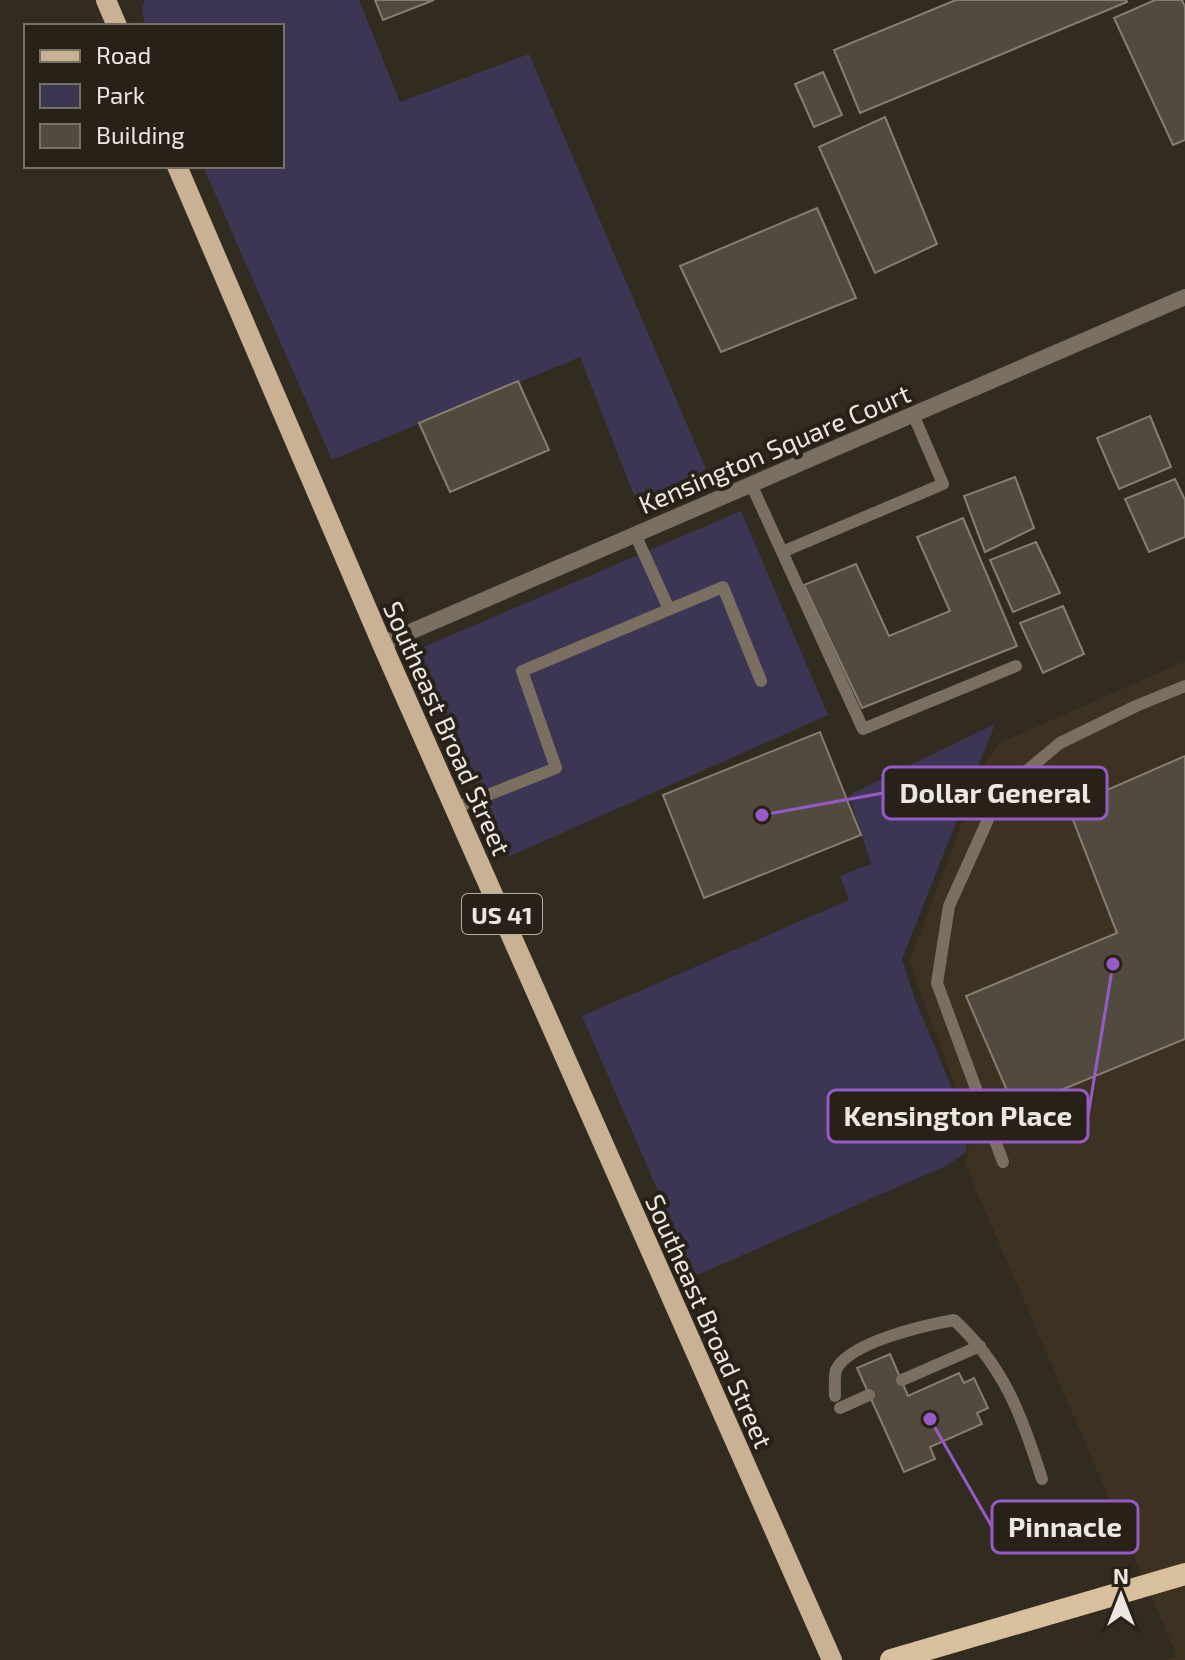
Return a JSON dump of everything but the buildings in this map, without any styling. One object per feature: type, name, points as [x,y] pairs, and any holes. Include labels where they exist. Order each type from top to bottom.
[{"type":"highway","points":[[891,1660],[1185,1574]]},
{"type":"main road","points":[[106,0],[116,24]]},
{"type":"main road","name":"Southeast Broad Street","points":[[178,168],[382,644],[832,1660]]},
{"type":"street","name":"Kensington Square Court","points":[[382,644],[1185,297]]},
{"type":"lane","points":[[782,552],[943,484],[913,414]]},
{"type":"lane","points":[[751,484],[863,729],[1016,666]]},
{"type":"lane","points":[[635,534],[669,609]]},
{"type":"lane","points":[[455,808],[556,768],[522,671],[669,609],[723,587],[761,681]]},
{"type":"lane","points":[[1003,1162],[937,983],[949,906],[1000,793],[1060,743],[1185,686]]},
{"type":"lane","points":[[869,1395],[837,1402],[836,1371],[854,1351],[907,1328],[954,1320],[998,1370],[1023,1421],[1042,1479]]},
{"type":"lane","points":[[902,1380],[980,1346]]},
{"type":"shaded area","points":[[1185,661],[1185,1660],[1166,1660],[1177,1656],[965,1164],[972,1131],[909,962],[985,763],[1000,743]]},
{"type":"green space","points":[[145,0],[359,0],[400,102],[529,54],[708,474],[637,503],[580,357],[332,460],[204,168],[284,168],[284,24],[145,24],[142,7]]},
{"type":"green space","points":[[741,511],[828,715],[508,857],[416,650]]},
{"type":"green space","points":[[995,724],[902,959],[914,997],[966,1122],[966,1152],[948,1165],[695,1276],[582,1016],[849,900],[840,876],[871,864],[849,795]]},
{"type":"place","name":"Dollar General","points":[[762,815]]},
{"type":"place","name":"Kensington Place","points":[[1113,964]]},
{"type":"place","name":"Pinnacle","points":[[930,1419]]}]
